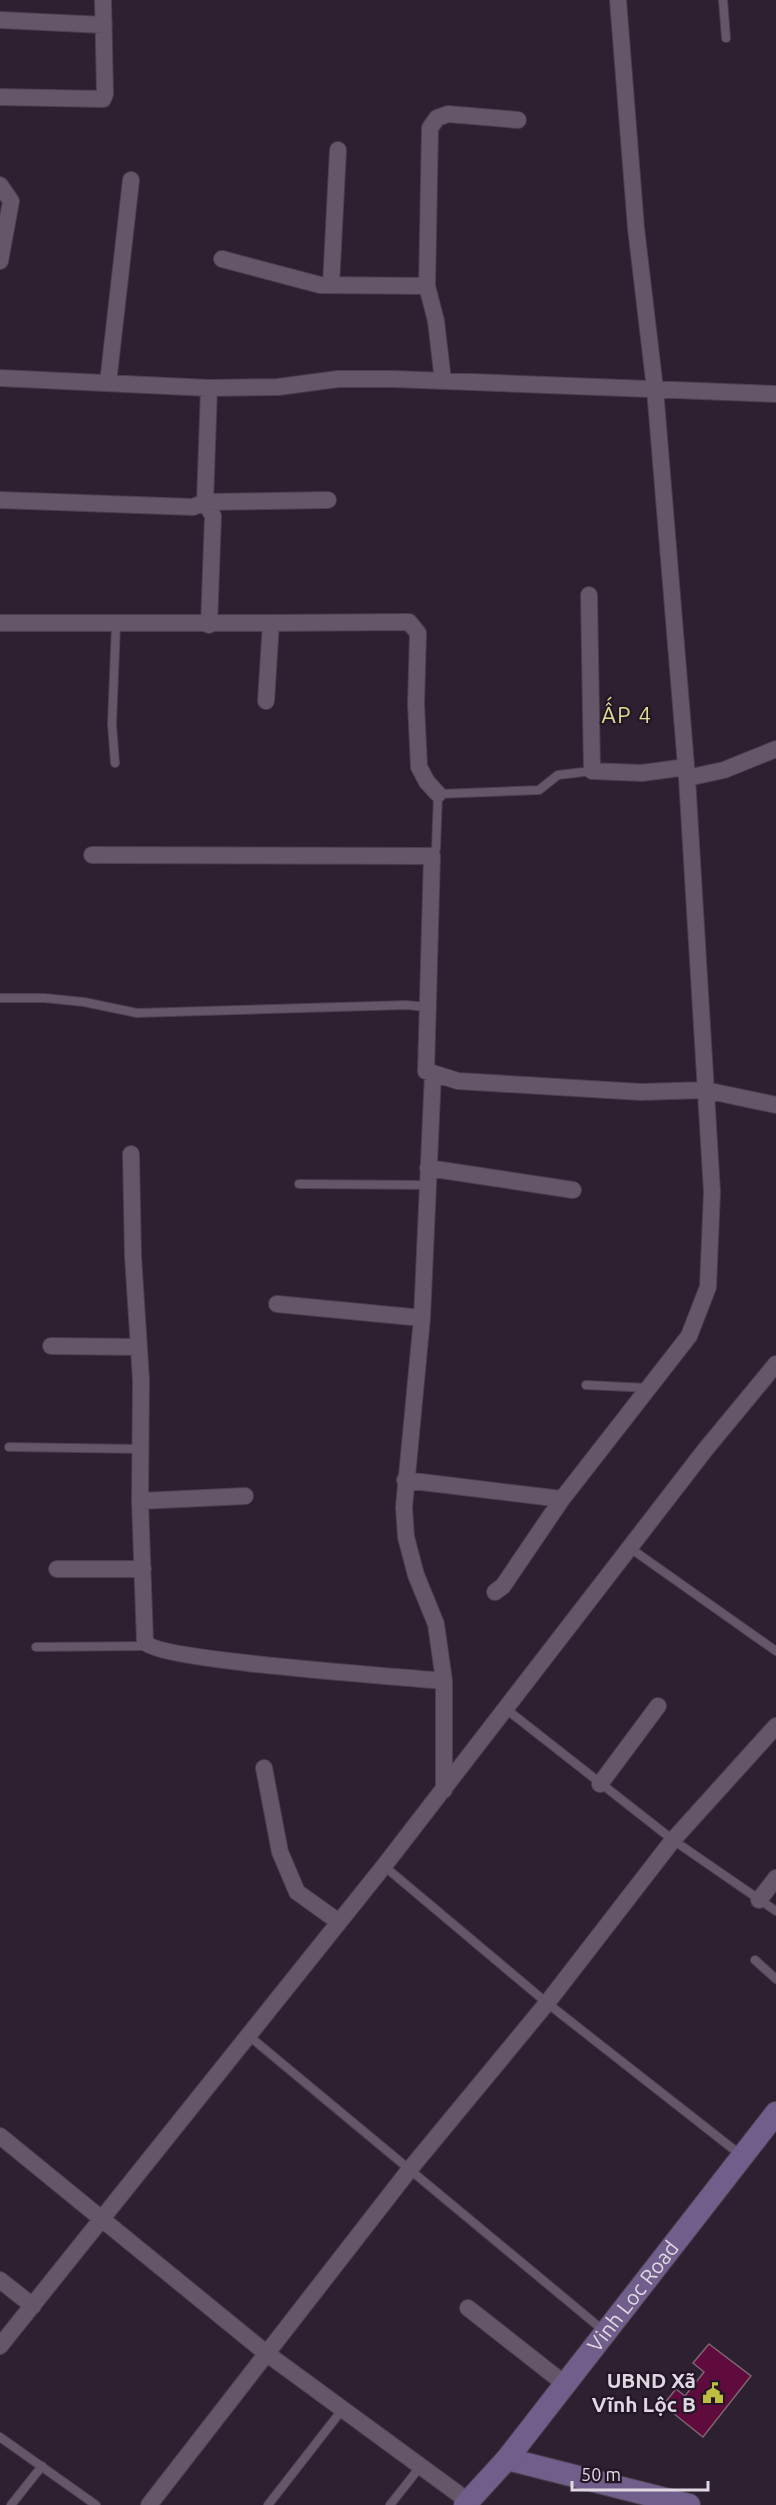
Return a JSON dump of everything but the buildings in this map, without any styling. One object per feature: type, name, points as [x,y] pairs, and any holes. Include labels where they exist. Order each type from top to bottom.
[{"type":"main road","name":"Vinh Loc Road","points":[[467,2503],[507,2460],[776,2114]]},
{"type":"main road","points":[[507,2460],[689,2505]]},
{"type":"street","points":[[0,97],[103,99],[105,94],[104,0]]},
{"type":"street","points":[[495,1592],[503,1586],[562,1499],[689,1336],[708,1287],[712,1192],[687,772],[655,389],[636,228],[618,0]]},
{"type":"street","points":[[0,20],[104,25]]},
{"type":"street","points":[[443,381],[436,321],[427,286],[432,121],[448,114],[518,120]]},
{"type":"street","points":[[330,285],[338,150]]},
{"type":"street","points":[[108,383],[131,180]]},
{"type":"street","points":[[0,185],[11,201],[0,261]]},
{"type":"street","points":[[222,259],[320,285],[427,286]]},
{"type":"street","points":[[0,378],[209,388],[278,387],[338,379],[443,381],[776,394]]},
{"type":"street","points":[[209,388],[205,502],[213,516],[209,625]]},
{"type":"street","points":[[0,500],[193,507],[205,502],[328,501]]},
{"type":"street","points":[[589,595],[592,771],[642,773],[724,770],[762,752],[776,749]]},
{"type":"street","points":[[0,623],[209,625],[409,622],[414,625],[418,633],[416,704],[419,768],[427,782],[438,794]]},
{"type":"street","points":[[266,701],[271,623]]},
{"type":"street","points":[[92,855],[432,856],[426,1071],[459,1081],[641,1092],[705,1090],[776,1106]]},
{"type":"street","points":[[433,1073],[422,1318],[415,1410],[405,1480],[406,1537],[416,1575],[436,1624],[444,1681],[444,1790]]},
{"type":"street","points":[[130,1154],[139,1347],[144,1633],[147,1646],[163,1652],[271,1665],[444,1681]]},
{"type":"street","points":[[427,1176],[573,1190]]},
{"type":"street","points":[[277,1305],[422,1318]]},
{"type":"street","points":[[51,1346],[139,1347]]},
{"type":"street","points":[[0,2346],[104,2220],[384,1866],[705,1450],[776,1364]]},
{"type":"street","points":[[405,1480],[562,1499]]},
{"type":"street","points":[[140,1501],[245,1496]]},
{"type":"street","points":[[57,1569],[143,1569]]},
{"type":"street","points":[[600,1784],[658,1706]]},
{"type":"street","points":[[149,2505],[410,2169],[547,2003],[673,1840],[776,1726]]},
{"type":"street","points":[[264,1768],[280,1852],[297,1892],[339,1922]]},
{"type":"street","points":[[759,1900],[776,1878]]},
{"type":"street","points":[[0,2136],[266,2353],[467,2503]]},
{"type":"street","points":[[0,2280],[33,2306]]},
{"type":"street","points":[[468,2308],[566,2385]]},
{"type":"lane","points":[[723,0],[726,38]]},
{"type":"lane","points":[[115,763],[112,724],[116,625]]},
{"type":"lane","points":[[432,856],[436,849],[438,794],[538,790],[558,775],[592,771]]},
{"type":"lane","points":[[0,998],[74,1001],[137,1013],[406,1005],[428,1007]]},
{"type":"lane","points":[[299,1184],[427,1176]]},
{"type":"lane","points":[[586,1385],[649,1388]]},
{"type":"lane","points":[[9,1447],[140,1449]]},
{"type":"lane","points":[[630,1548],[776,1651]]},
{"type":"lane","points":[[36,1647],[147,1646]]},
{"type":"lane","points":[[506,1709],[673,1840],[776,1911]]},
{"type":"lane","points":[[384,1866],[547,2003],[742,2156]]},
{"type":"lane","points":[[755,1960],[776,1979]]},
{"type":"lane","points":[[249,2036],[606,2332]]},
{"type":"lane","points":[[267,2505],[342,2409]]},
{"type":"lane","points":[[0,2437],[96,2505]]},
{"type":"lane","points":[[11,2505],[42,2466]]},
{"type":"lane","points":[[390,2505],[420,2467]]},
{"type":"place","name":"UBND Xã Vĩnh Lộc B","points":[[713,2393]]},
{"type":"district","name":"ẤP 4","points":[[627,715]]}]
